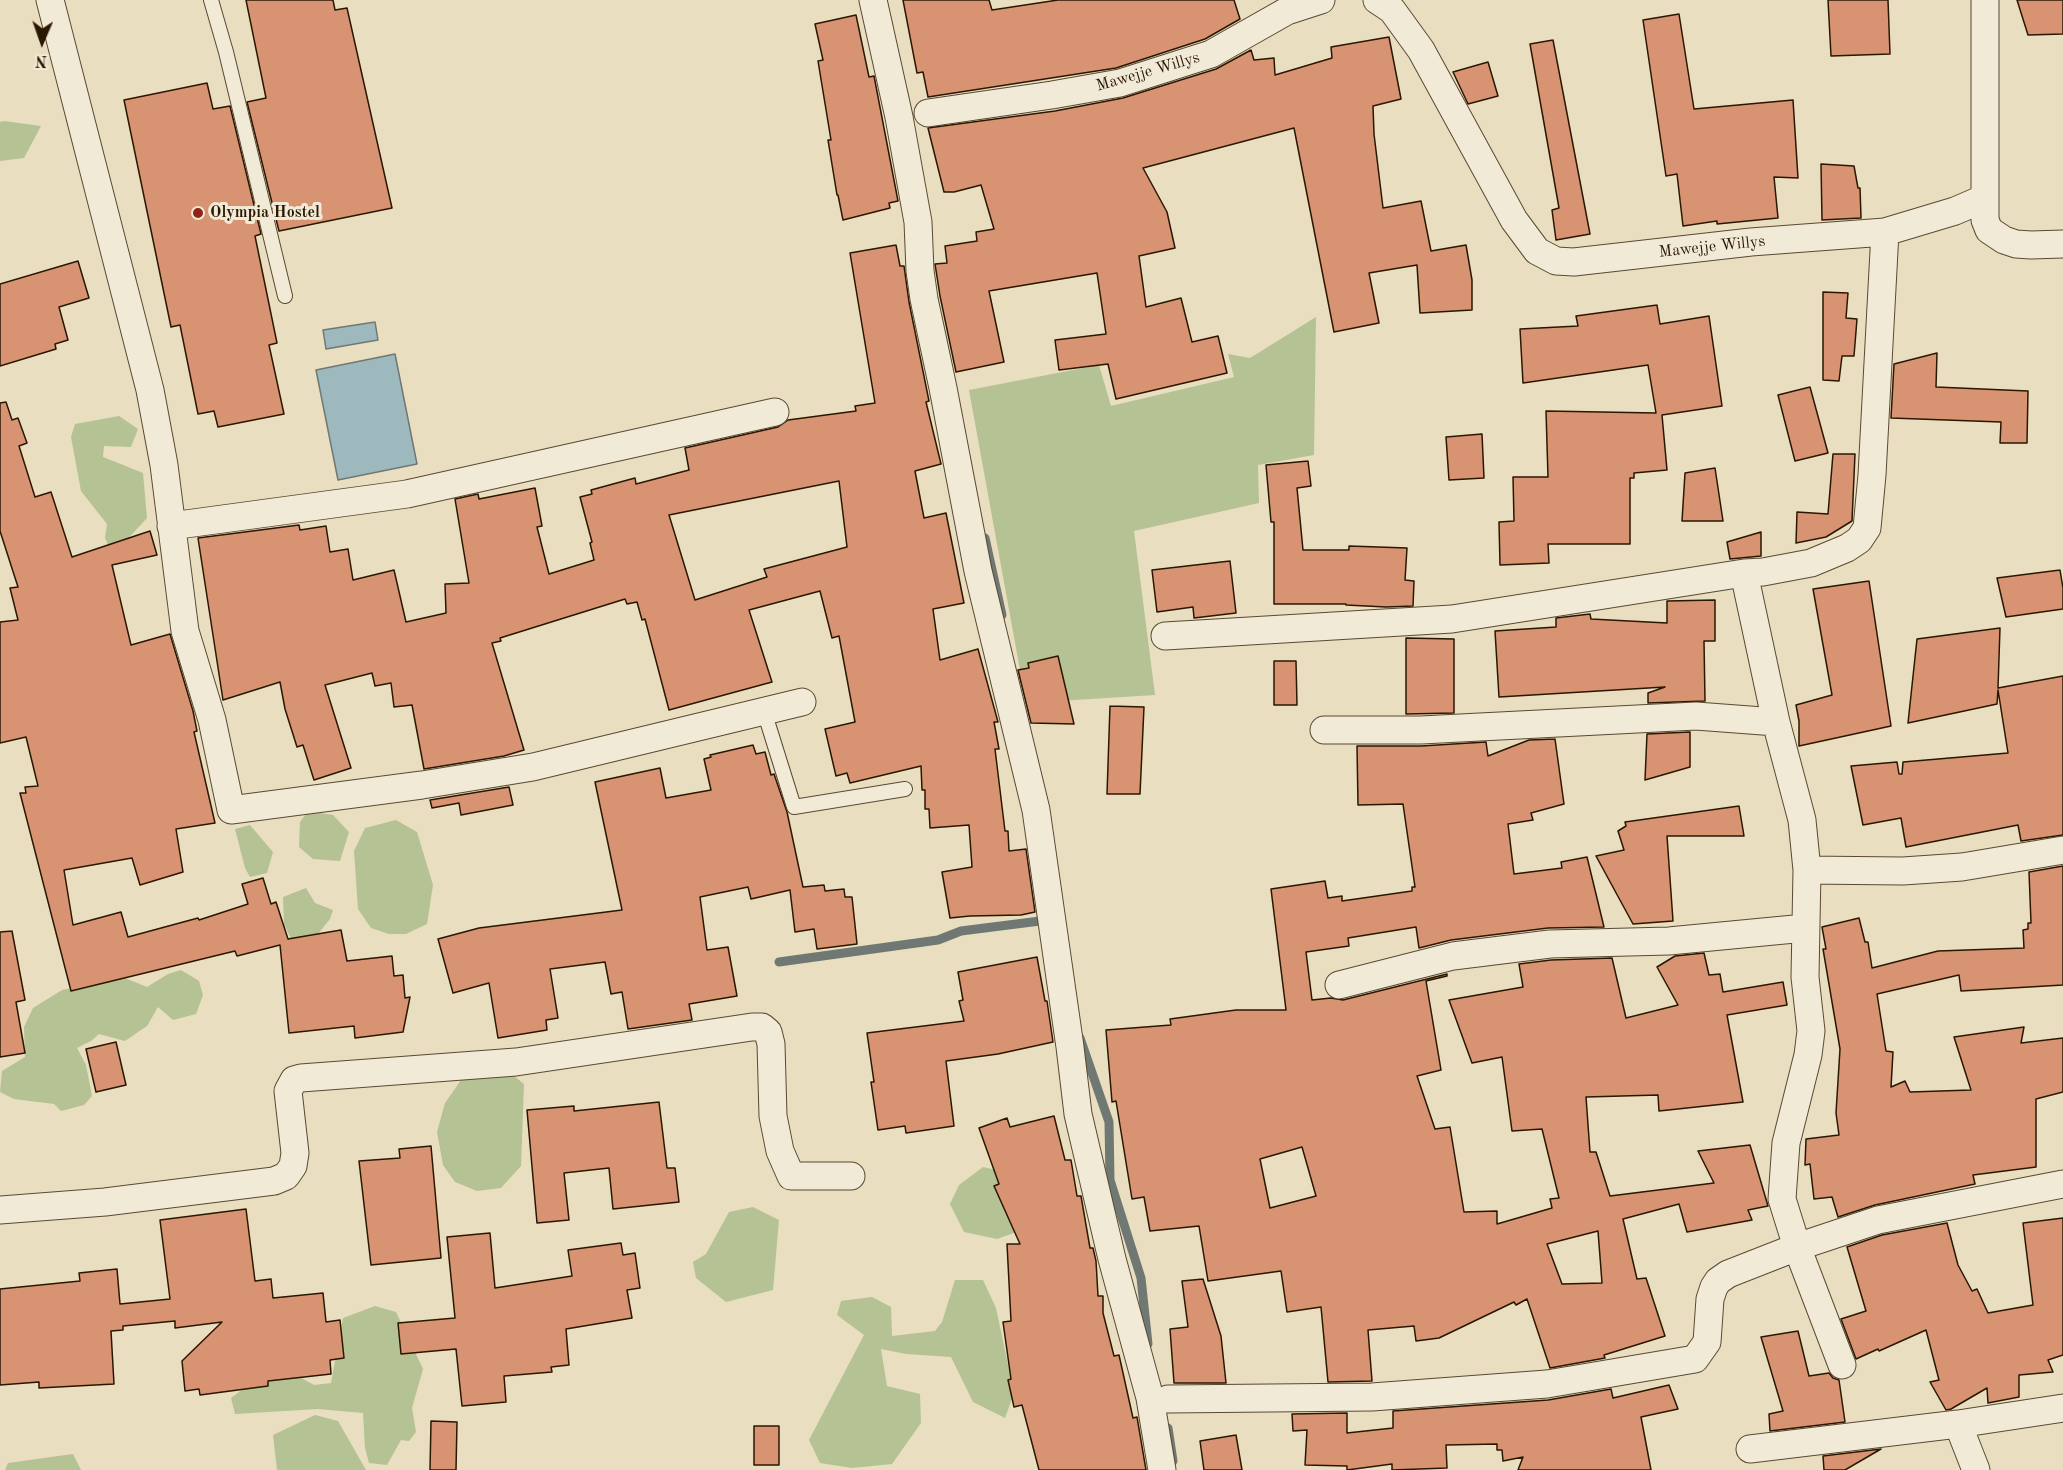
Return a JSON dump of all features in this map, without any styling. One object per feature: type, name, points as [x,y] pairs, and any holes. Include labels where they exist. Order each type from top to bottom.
[{"type":"street","points":[[50,0],[150,390],[164,465],[185,631],[214,730],[231,810],[422,785],[533,767],[802,702]]},
{"type":"street","points":[[873,0],[899,117],[918,222],[920,271],[926,311],[978,571],[1036,810],[1078,1114],[1112,1259],[1150,1398],[1162,1470]]},
{"type":"street","name":"Mawejje Willys","points":[[928,113],[1052,95],[1120,82],[1211,54],[1287,11],[1322,0]]},
{"type":"street","name":"Mawejje Willys","points":[[1377,0],[1392,10],[1420,50],[1515,220],[1537,251],[1556,261],[1574,262],[1751,242],[1885,232],[1955,211],[1985,198]]},
{"type":"street","points":[[1985,0],[1985,220],[1989,230],[2004,240],[2016,244],[2063,244]]},
{"type":"street","points":[[1165,636],[1452,619],[1744,573],[1763,572],[1811,563],[1847,548],[1859,540],[1867,528],[1885,232]]},
{"type":"street","points":[[171,526],[407,494],[775,412]]},
{"type":"street","points":[[1744,573],[1776,722],[1802,820],[1807,870],[1808,899],[1804,928],[1805,976],[1811,1031],[1808,1055],[1786,1143],[1782,1199],[1797,1247],[1842,1365]]},
{"type":"street","points":[[1324,730],[1421,730],[1696,716],[1776,722]]},
{"type":"street","points":[[1807,870],[1903,872],[1962,867],[2063,850]]},
{"type":"street","points":[[1339,985],[1453,956],[1550,944],[1670,941],[1804,928]]},
{"type":"street","points":[[0,1210],[105,1202],[274,1181],[286,1176],[293,1166],[295,1153],[288,1091],[294,1080],[301,1078],[516,1062],[752,1027],[762,1027],[768,1032],[771,1044],[773,1116],[780,1151],[791,1176],[851,1176]]},
{"type":"street","points":[[1168,1399],[1372,1397],[1536,1385],[1695,1359],[1707,1342],[1710,1299],[1718,1281],[1728,1274],[1797,1247],[1878,1220],[2063,1184]]},
{"type":"street","points":[[1750,1449],[1958,1424],[2063,1408]]},
{"type":"street","points":[[1958,1424],[1976,1470]]},
{"type":"lane","points":[[211,0],[226,52],[285,296]]},
{"type":"lane","points":[[764,711],[794,807],[905,789]]},
{"type":"green space","points":[[0,122],[41,126],[24,158],[0,161]]},
{"type":"green space","points":[[1316,317],[1314,455],[1258,465],[1259,503],[1134,531],[1155,695],[1026,703],[969,390],[1099,365],[1111,406],[1234,377],[1228,354],[1250,358]]},
{"type":"green space","points":[[119,416],[138,429],[131,447],[104,446],[103,457],[143,473],[147,518],[121,546],[109,547],[105,538],[107,524],[81,491],[71,437],[75,424]]},
{"type":"green space","points":[[308,811],[333,815],[349,832],[340,861],[313,859],[299,847],[300,822]]},
{"type":"green space","points":[[396,820],[417,832],[433,885],[427,924],[406,934],[389,934],[371,928],[358,909],[354,851],[365,828]]},
{"type":"green space","points":[[250,825],[273,852],[267,873],[250,877],[245,868],[235,829]]},
{"type":"green space","points":[[306,888],[315,903],[333,910],[330,919],[314,939],[293,943],[284,924],[283,897]]},
{"type":"green space","points":[[181,970],[199,981],[203,995],[196,1014],[173,1020],[158,1007],[147,1026],[125,1041],[99,1034],[77,1048],[86,1065],[92,1096],[84,1105],[61,1111],[54,1104],[14,1099],[0,1092],[2,1071],[25,1057],[24,1027],[33,1008],[62,990],[125,978],[147,987],[168,974]]},
{"type":"green space","points":[[504,1068],[524,1084],[521,1166],[501,1188],[477,1191],[455,1182],[443,1165],[437,1132],[445,1103],[468,1070]]},
{"type":"green space","points":[[983,1167],[1031,1178],[1033,1226],[997,1239],[964,1232],[950,1204],[959,1185]]},
{"type":"green space","points":[[753,1207],[779,1220],[773,1290],[726,1302],[696,1278],[693,1262],[706,1254],[729,1212]]},
{"type":"green space","points":[[955,1280],[983,1280],[996,1308],[1014,1393],[1005,1418],[973,1402],[951,1357],[906,1354],[881,1349],[887,1386],[920,1394],[921,1423],[892,1464],[852,1468],[820,1463],[809,1440],[864,1335],[837,1315],[841,1301],[872,1297],[891,1307],[892,1336],[935,1331],[942,1322]]},
{"type":"green space","points":[[375,1306],[396,1312],[423,1369],[412,1408],[416,1432],[409,1441],[401,1440],[387,1465],[369,1463],[365,1448],[363,1413],[318,1409],[235,1414],[231,1398],[267,1371],[291,1372],[314,1385],[331,1383],[343,1318]]},
{"type":"green space","points":[[315,1415],[338,1421],[366,1470],[277,1470],[273,1435]]},
{"type":"green space","points":[[73,1454],[81,1470],[5,1470],[8,1463]]},
{"type":"water","points":[[375,322],[378,340],[326,349],[323,330]]},
{"type":"water","points":[[395,354],[417,464],[338,480],[316,370]]},
{"type":"building","name":"Olympia Hostel","points":[[246,0],[333,0],[335,10],[347,8],[392,208],[279,231],[247,102],[266,98]]},
{"type":"building","points":[[903,0],[989,0],[992,10],[1058,0],[1234,0],[1240,19],[1205,39],[1116,68],[928,97],[923,72],[917,73]]},
{"type":"building","points":[[1828,0],[1888,0],[1890,54],[1831,56]]},
{"type":"building","points":[[2017,0],[2063,0],[2063,34],[2028,35]]},
{"type":"building","points":[[1679,14],[1694,109],[1793,100],[1798,178],[1774,177],[1778,218],[1717,224],[1717,221],[1683,226],[1677,174],[1666,176],[1643,20]]},
{"type":"building","points":[[856,15],[869,77],[874,76],[898,201],[889,203],[890,208],[843,220],[828,140],[831,140],[818,61],[823,60],[815,24]]},
{"type":"building","points":[[1389,37],[1401,99],[1373,106],[1383,208],[1421,201],[1431,251],[1466,245],[1472,280],[1472,310],[1420,313],[1417,265],[1369,273],[1379,323],[1334,332],[1294,128],[1143,168],[1167,212],[1175,248],[1139,256],[1146,307],[1181,298],[1192,342],[1218,336],[1227,373],[1116,399],[1108,364],[1059,370],[1055,340],[1106,334],[1097,273],[989,291],[1004,362],[956,372],[935,264],[947,263],[945,246],[977,241],[976,232],[994,229],[981,185],[954,192],[944,192],[928,128],[1055,111],[1123,98],[1216,69],[1251,50],[1254,60],[1274,58],[1275,75],[1332,58],[1331,47]]},
{"type":"building","points":[[1553,40],[1590,234],[1556,240],[1552,210],[1559,208],[1530,44]]},
{"type":"building","points":[[1488,62],[1498,96],[1468,104],[1453,72]]},
{"type":"building","name":"Olympia Hostel","points":[[207,83],[213,109],[230,106],[261,234],[255,236],[277,343],[269,345],[284,414],[218,427],[214,411],[198,414],[180,325],[171,327],[124,100]]},
{"type":"building","points":[[1821,164],[1854,166],[1858,188],[1860,188],[1861,218],[1822,220]]},
{"type":"building","points":[[896,245],[900,266],[904,266],[929,401],[926,402],[941,464],[915,471],[924,518],[946,513],[964,603],[933,609],[940,660],[978,649],[998,722],[994,722],[999,749],[995,749],[1009,851],[1026,849],[1035,912],[1021,915],[950,918],[942,872],[972,867],[969,825],[930,828],[929,809],[925,809],[925,790],[922,790],[921,766],[850,783],[847,773],[836,776],[825,729],[855,722],[839,636],[832,638],[820,591],[749,610],[772,682],[669,710],[645,619],[642,620],[637,602],[627,604],[625,599],[500,638],[501,641],[492,643],[524,750],[504,756],[424,769],[412,705],[394,707],[391,683],[375,686],[372,673],[325,685],[351,768],[314,780],[303,745],[297,747],[285,709],[280,682],[223,700],[198,538],[299,525],[300,530],[326,526],[330,552],[348,549],[353,580],[394,570],[406,622],[446,613],[445,584],[469,583],[455,499],[478,494],[479,499],[535,488],[542,526],[537,527],[549,574],[594,560],[590,543],[592,542],[580,497],[592,494],[591,490],[635,478],[636,484],[689,470],[685,448],[778,427],[788,420],[856,411],[855,406],[875,403],[850,253]],"holes":[[[839,481],[847,547],[764,569],[767,577],[695,600],[669,515]]]},
{"type":"building","points":[[78,261],[89,298],[59,307],[68,340],[55,344],[56,349],[0,366],[0,284]]},
{"type":"building","points":[[1823,292],[1848,293],[1846,318],[1857,319],[1854,356],[1842,356],[1839,381],[1823,380]]},
{"type":"building","points":[[1657,305],[1660,324],[1709,316],[1722,406],[1662,415],[1667,470],[1634,473],[1634,478],[1630,478],[1630,544],[1548,544],[1549,563],[1500,565],[1499,522],[1514,521],[1513,477],[1548,477],[1546,411],[1656,413],[1648,365],[1523,383],[1520,329],[1578,326],[1576,316]]},
{"type":"building","points":[[1937,353],[1936,387],[2028,391],[2027,443],[2000,443],[2001,422],[1891,418],[1894,364]]},
{"type":"building","points":[[1810,387],[1828,453],[1795,461],[1778,395]]},
{"type":"building","points":[[6,402],[12,420],[18,418],[27,443],[19,446],[35,497],[51,492],[72,557],[150,531],[157,555],[112,565],[131,645],[170,634],[193,711],[197,731],[194,732],[215,823],[176,829],[183,872],[140,885],[132,858],[64,870],[73,925],[121,912],[128,937],[198,918],[199,920],[248,904],[242,884],[263,878],[271,904],[276,902],[288,939],[341,930],[347,961],[392,956],[394,976],[403,975],[405,998],[410,997],[403,1032],[355,1038],[354,1026],[289,1033],[280,945],[237,956],[235,951],[71,991],[20,793],[26,793],[25,787],[38,786],[26,737],[0,743],[0,622],[18,620],[10,588],[18,587],[0,531],[0,403]]},
{"type":"building","points":[[1482,434],[1484,478],[1449,480],[1446,437]]},
{"type":"building","points":[[1833,454],[1855,454],[1852,521],[1826,537],[1796,543],[1797,512],[1828,514]]},
{"type":"building","points":[[1308,461],[1311,486],[1297,488],[1303,550],[1349,550],[1349,546],[1407,548],[1405,580],[1414,581],[1413,606],[1274,604],[1274,522],[1271,522],[1266,465]]},
{"type":"building","points":[[1715,468],[1723,521],[1682,521],[1685,473]]},
{"type":"building","points":[[1761,532],[1761,556],[1730,559],[1727,542]]},
{"type":"building","points":[[1230,561],[1236,613],[1194,618],[1193,607],[1157,612],[1152,570]]},
{"type":"building","points":[[2060,570],[2063,609],[2006,617],[1997,578]]},
{"type":"building","points":[[1869,581],[1891,726],[1799,746],[1799,721],[1796,705],[1832,695],[1813,589]]},
{"type":"building","points":[[1715,600],[1715,641],[1704,641],[1705,701],[1648,703],[1648,693],[1665,687],[1499,697],[1495,631],[1556,627],[1556,618],[1590,614],[1591,619],[1667,623],[1667,601]]},
{"type":"building","points":[[2000,628],[1998,688],[2063,676],[2063,835],[2021,841],[2018,825],[1906,847],[1901,818],[1863,825],[1851,766],[1897,762],[1899,774],[1902,774],[1903,762],[2008,753],[1998,690],[1997,704],[1908,723],[1917,639]]},
{"type":"building","points":[[1406,638],[1454,639],[1454,713],[1406,714]]},
{"type":"building","points":[[1058,656],[1074,724],[1031,723],[1018,670],[1029,668],[1028,663]]},
{"type":"building","points":[[1274,661],[1296,661],[1297,705],[1274,705]]},
{"type":"building","points":[[1110,706],[1144,707],[1140,794],[1107,794]]},
{"type":"building","points":[[1690,732],[1690,767],[1645,780],[1647,734]]},
{"type":"building","points":[[1555,739],[1564,804],[1531,813],[1533,820],[1508,824],[1514,874],[1562,868],[1561,862],[1587,857],[1604,927],[1548,928],[1451,940],[1419,948],[1416,927],[1348,938],[1349,946],[1306,952],[1312,1000],[1331,998],[1343,1000],[1447,974],[1447,976],[1426,981],[1441,1070],[1417,1076],[1435,1129],[1450,1127],[1464,1212],[1497,1211],[1497,1224],[1552,1208],[1550,1199],[1559,1198],[1542,1129],[1512,1131],[1502,1057],[1472,1063],[1449,1000],[1523,987],[1519,964],[1551,960],[1612,958],[1626,1018],[1678,1005],[1657,967],[1675,956],[1704,953],[1709,975],[1720,974],[1723,992],[1783,982],[1787,1005],[1727,1015],[1743,1102],[1659,1111],[1658,1095],[1586,1097],[1590,1152],[1596,1152],[1610,1196],[1714,1183],[1698,1151],[1750,1145],[1768,1206],[1748,1210],[1752,1220],[1687,1232],[1679,1204],[1623,1219],[1637,1279],[1646,1278],[1665,1336],[1604,1355],[1605,1358],[1550,1368],[1527,1299],[1516,1305],[1514,1302],[1439,1338],[1416,1341],[1414,1326],[1368,1330],[1372,1381],[1328,1382],[1321,1307],[1287,1312],[1281,1271],[1208,1281],[1199,1226],[1150,1231],[1144,1197],[1132,1199],[1116,1101],[1112,1102],[1106,1030],[1171,1025],[1170,1019],[1236,1010],[1286,1010],[1271,889],[1325,881],[1328,898],[1342,896],[1342,901],[1412,891],[1412,887],[1415,887],[1403,804],[1358,805],[1357,746],[1421,746],[1486,742],[1488,756],[1529,740]],"holes":[[[1302,1147],[1316,1196],[1270,1208],[1260,1159]],[[1598,1231],[1602,1283],[1562,1284],[1547,1244]]]},
{"type":"building","points":[[753,745],[756,754],[765,752],[771,775],[774,774],[787,812],[803,887],[824,885],[825,891],[844,889],[845,897],[852,897],[857,944],[817,949],[814,929],[795,932],[790,890],[751,899],[748,887],[700,897],[707,950],[728,947],[737,996],[689,1004],[692,1020],[628,1029],[622,992],[611,994],[605,962],[550,969],[558,1018],[546,1020],[547,1030],[498,1038],[489,983],[453,993],[438,939],[479,928],[622,910],[595,782],[660,768],[666,798],[711,790],[704,759],[711,757],[710,755]]},
{"type":"building","points":[[509,787],[513,805],[461,815],[459,803],[432,808],[430,800]]},
{"type":"building","points":[[1739,806],[1744,836],[1667,836],[1673,921],[1633,924],[1596,856],[1624,850],[1618,831],[1626,826],[1625,822]]},
{"type":"building","points":[[2063,866],[2063,985],[1961,991],[1959,975],[1877,994],[1886,1051],[1893,1052],[1891,1087],[1905,1081],[1910,1092],[1971,1090],[1954,1037],[2024,1027],[2021,1043],[2063,1038],[2063,1092],[2036,1099],[2036,1167],[1973,1175],[1975,1184],[1875,1205],[1838,1217],[1832,1197],[1814,1199],[1810,1164],[1805,1165],[1806,1139],[1839,1135],[1836,1113],[1840,1049],[1823,949],[1826,949],[1822,927],[1859,918],[1865,942],[1868,942],[1872,968],[1938,951],[2024,948],[2023,930],[2028,929],[2028,923],[2031,923],[2029,872]]},
{"type":"building","points":[[12,931],[25,1000],[16,1002],[25,1053],[0,1057],[0,932]]},
{"type":"building","points":[[1037,957],[1053,1042],[998,1054],[946,1061],[954,1126],[906,1133],[905,1126],[878,1130],[867,1033],[964,1021],[959,1001],[963,1000],[958,972]]},
{"type":"building","points":[[116,1042],[126,1085],[96,1092],[86,1049]]},
{"type":"building","points":[[659,1102],[667,1168],[675,1168],[679,1202],[613,1209],[609,1168],[564,1173],[569,1220],[537,1223],[527,1110],[574,1106],[574,1111]]},
{"type":"building","points":[[1054,1116],[1065,1160],[1071,1160],[1077,1196],[1081,1196],[1090,1248],[1093,1248],[1096,1261],[1098,1296],[1103,1296],[1103,1313],[1114,1356],[1119,1355],[1133,1418],[1137,1417],[1146,1470],[1039,1470],[1022,1405],[1014,1407],[1008,1380],[1011,1379],[1003,1322],[1011,1321],[1007,1244],[1020,1244],[994,1186],[999,1184],[979,1128],[1007,1118],[1010,1127]]},
{"type":"building","points":[[431,1146],[441,1258],[371,1265],[359,1161],[400,1158],[399,1149]]},
{"type":"building","points":[[246,1209],[255,1281],[271,1279],[273,1298],[323,1293],[326,1322],[340,1320],[344,1358],[330,1360],[331,1374],[268,1381],[268,1386],[200,1395],[199,1389],[185,1391],[182,1361],[222,1322],[175,1328],[175,1321],[123,1326],[123,1330],[111,1331],[114,1384],[39,1388],[39,1382],[0,1385],[0,1289],[80,1281],[79,1273],[117,1269],[120,1304],[170,1299],[160,1220]]},
{"type":"building","points":[[2063,1218],[2063,1355],[2048,1360],[2053,1372],[2019,1375],[2019,1397],[1988,1403],[1987,1388],[1946,1410],[1930,1382],[1939,1380],[1926,1330],[1856,1359],[1841,1319],[1866,1311],[1847,1247],[1882,1235],[1947,1223],[1958,1265],[1972,1291],[1977,1289],[1988,1313],[2033,1305],[2023,1223]]},
{"type":"building","points":[[490,1233],[495,1288],[572,1276],[568,1250],[621,1243],[623,1255],[635,1253],[640,1288],[627,1290],[632,1318],[566,1329],[569,1365],[551,1367],[552,1372],[504,1376],[506,1402],[462,1406],[456,1349],[401,1354],[398,1323],[455,1318],[447,1237]]},
{"type":"building","points":[[1203,1279],[1221,1336],[1226,1383],[1174,1383],[1170,1329],[1188,1327],[1182,1281]]},
{"type":"building","points":[[1798,1331],[1809,1376],[1829,1373],[1833,1378],[1839,1380],[1845,1422],[1770,1431],[1769,1414],[1783,1411],[1761,1337]]},
{"type":"building","points":[[1669,1385],[1678,1409],[1641,1417],[1651,1470],[1518,1470],[1523,1457],[1503,1461],[1502,1450],[1497,1450],[1497,1444],[1446,1445],[1447,1468],[1392,1470],[1392,1464],[1347,1470],[1347,1466],[1305,1465],[1307,1430],[1293,1431],[1292,1414],[1347,1413],[1347,1433],[1393,1428],[1393,1411],[1548,1400],[1611,1389],[1613,1398]]},
{"type":"building","points":[[431,1421],[457,1422],[456,1470],[430,1470]]},
{"type":"building","points":[[754,1426],[779,1426],[779,1465],[754,1465]]},
{"type":"building","points":[[1236,1435],[1242,1470],[1204,1470],[1200,1441]]},
{"type":"building","points":[[1881,1449],[1845,1470],[1824,1470],[1823,1456]]},
{"type":"waterway","points":[[985,538],[1002,615]]},
{"type":"waterway","points":[[779,962],[938,940],[961,931],[1040,921]]},
{"type":"waterway","points":[[1080,1038],[1109,1122],[1110,1180],[1141,1278],[1148,1344]]},
{"type":"waterway","points":[[1168,1428],[1173,1461]]},
{"type":"place","name":"Olympia Hostel","points":[[198,213]]}]
